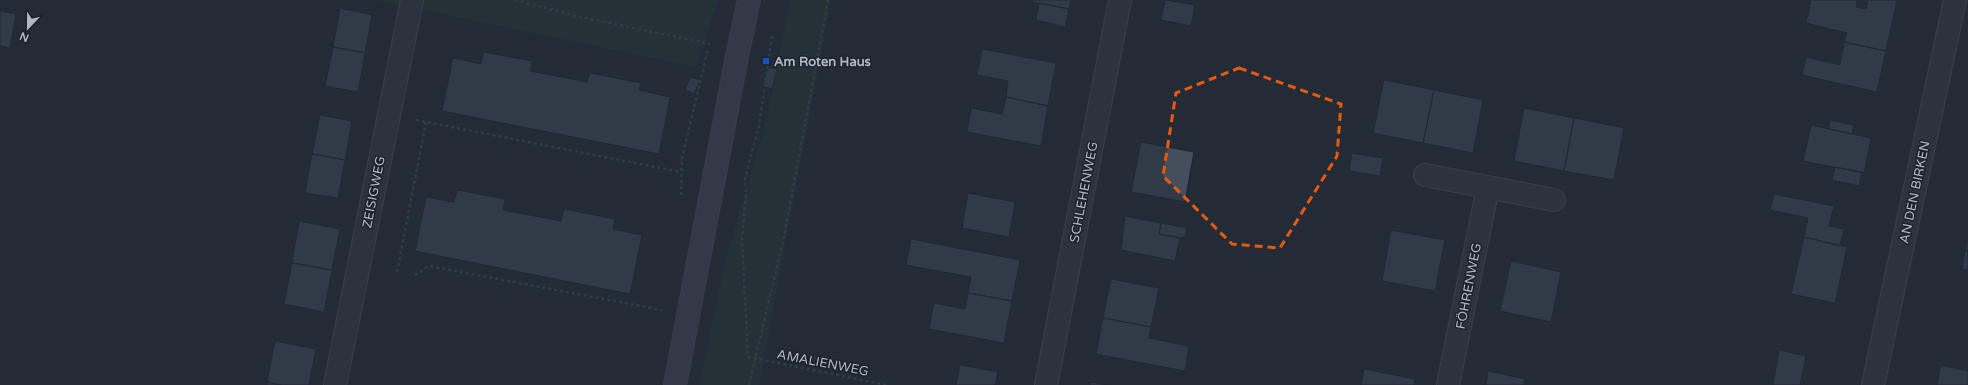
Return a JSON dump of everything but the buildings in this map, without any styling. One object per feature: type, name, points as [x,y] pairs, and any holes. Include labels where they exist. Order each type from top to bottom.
[{"type":"street","name":"ZEISIGWEG","points":[[335,385],[412,0]]},
{"type":"street","points":[[675,385],[737,56],[749,0]]},
{"type":"street","name":"SCHLEHENWEG","points":[[1046,385],[1120,0]]},
{"type":"street","name":"AN DEN BIRKEN","points":[[1873,385],[1955,0]]},
{"type":"street","points":[[1426,175],[1554,200]]},
{"type":"street","name":"FÖHRENWEG","points":[[1448,385],[1488,187]]},
{"type":"path","points":[[515,0],[581,17],[710,44],[682,158],[688,160]]},
{"type":"path","points":[[749,385],[784,237],[828,0]]},
{"type":"path","points":[[754,359],[748,357],[742,241],[746,193],[745,178],[759,126],[768,61]]},
{"type":"path","points":[[388,115],[681,172]]},
{"type":"path","points":[[397,272],[426,122]]},
{"type":"path","points":[[415,275],[429,266],[669,312]]},
{"type":"path","name":"AMALIENWEG","points":[[754,359],[887,385]]},
{"type":"highlighted area","points":[[1239,68],[1341,104],[1337,156],[1280,248],[1232,244],[1163,176],[1176,93]]},
{"type":"shaded area","points":[[376,0],[718,0],[696,67]]},
{"type":"shaded area","points":[[790,0],[831,0],[759,385],[699,385],[725,262],[767,119]]},
{"type":"place","name":"Am Roten Haus","points":[[766,61]]}]
